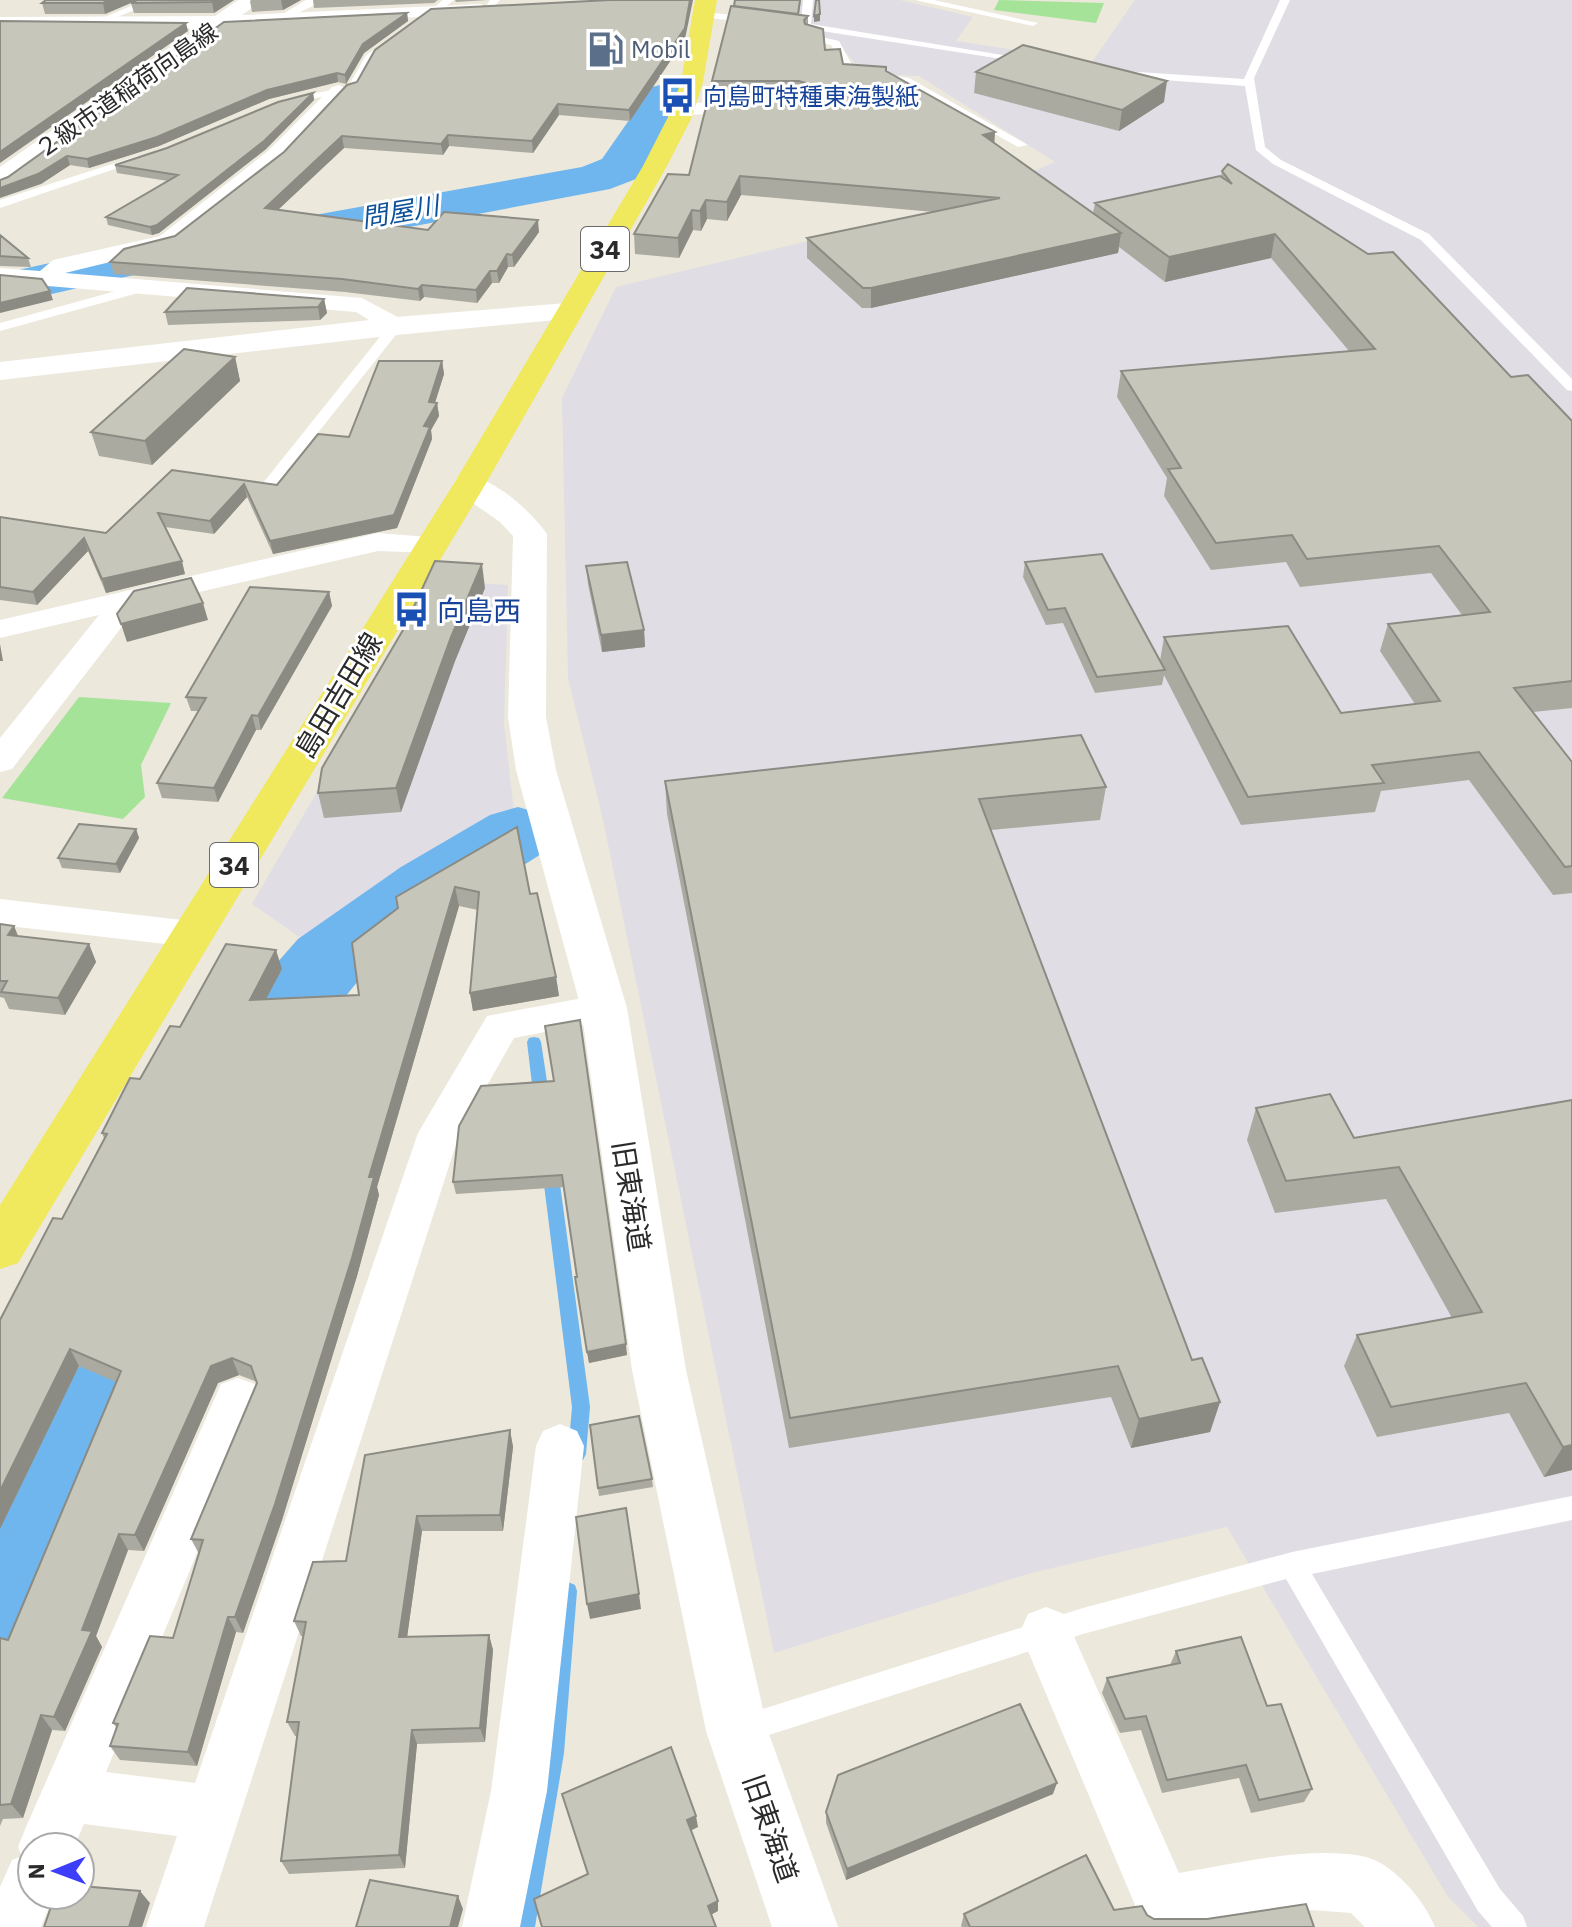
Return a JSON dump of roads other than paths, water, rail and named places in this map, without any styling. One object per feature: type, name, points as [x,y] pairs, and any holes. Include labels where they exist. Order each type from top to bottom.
[{"type":"main road","name":"島田吉田線","points":[[0,1248],[469,485],[567,312],[655,166],[683,109],[692,82],[703,13]]},
{"type":"street","name":"２級市道稲荷向島線","points":[[0,179],[252,0]]},
{"type":"street","points":[[0,42],[10,23],[222,22],[497,5]]},
{"type":"street","points":[[43,278],[61,265],[168,241],[276,156],[339,91]]},
{"type":"street","points":[[683,109],[771,108]]},
{"type":"street","points":[[0,275],[362,305],[396,326]]},
{"type":"street","points":[[0,371],[396,326],[567,312]]},
{"type":"street","name":"旧東海道","points":[[469,485],[512,515],[530,534],[527,717],[536,770],[604,1008],[659,1370],[737,1731],[805,1927]]},
{"type":"street","points":[[0,629],[378,542],[431,544]]},
{"type":"street","points":[[0,761],[128,599]]},
{"type":"street","points":[[0,912],[191,934]]},
{"type":"street","points":[[175,1927],[439,1133],[501,1026],[604,1008]]},
{"type":"street","points":[[53,1831],[238,1399]]},
{"type":"street","points":[[491,1927],[519,1791],[560,1446]]},
{"type":"street","points":[[1046,1632],[1163,1904],[1312,1882],[1364,1885],[1406,1927]]},
{"type":"street","points":[[69,1795],[213,1813]]},
{"type":"lane","points":[[98,22],[153,0]]},
{"type":"lane","points":[[279,19],[309,2],[320,0]]},
{"type":"lane","points":[[806,26],[808,0]]},
{"type":"lane","points":[[920,0],[1033,23]]},
{"type":"lane","points":[[1285,0],[1249,78],[1260,148],[1277,162],[1425,237],[1572,387]]},
{"type":"lane","points":[[410,29],[442,6]]},
{"type":"lane","points":[[703,13],[762,26]]},
{"type":"lane","points":[[1022,145],[905,80],[877,78],[850,71],[835,43],[791,29],[806,26],[1042,62]]},
{"type":"lane","points":[[274,104],[352,90],[370,57],[397,37]]},
{"type":"lane","points":[[1105,72],[1250,83]]},
{"type":"lane","points":[[0,204],[150,155]]},
{"type":"lane","points":[[0,327],[145,287]]},
{"type":"lane","points":[[264,491],[396,326]]},
{"type":"lane","points":[[737,1731],[1046,1632],[1292,1565],[1572,1508]]},
{"type":"lane","points":[[1292,1565],[1489,1900],[1512,1927]]},
{"type":"waterway","name":"問屋川","points":[[0,290],[190,247],[309,231],[593,179],[619,169],[668,96]]},
{"type":"waterway","points":[[231,1092],[263,1037],[328,960],[429,887],[518,833]]},
{"type":"waterway","points":[[534,1042],[542,1101]]},
{"type":"waterway","points":[[550,1169],[581,1407],[577,1454]]},
{"type":"waterway","points":[[0,1612],[130,1374],[137,1353]]},
{"type":"waterway","points":[[524,1927],[554,1753],[568,1591]]},
{"type":"place","name":"Mobil","points":[[605,49]]},
{"type":"place","name":"向島町特種東海製紙","points":[[677,96]]},
{"type":"place","name":"向島西","points":[[411,610]]}]
